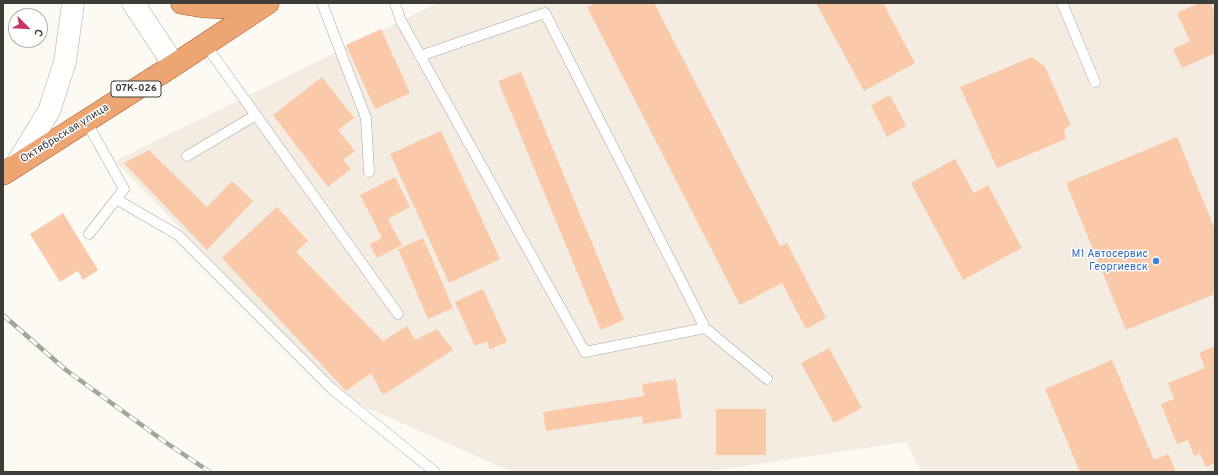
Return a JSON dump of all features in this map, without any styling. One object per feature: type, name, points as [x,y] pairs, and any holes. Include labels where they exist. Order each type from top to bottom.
[{"type":"main road","points":[[182,3],[205,8],[231,7],[248,3]]},
{"type":"main road","name":"Октябрьская улица","points":[[8,169],[174,65],[268,3]]},
{"type":"street","points":[[8,169],[49,111],[64,62],[72,3]]},
{"type":"street","points":[[133,3],[174,65]]},
{"type":"lane","points":[[322,3],[366,118],[369,172]]},
{"type":"lane","points":[[395,3],[401,21],[420,56],[585,352],[705,328]]},
{"type":"lane","points":[[1062,3],[1095,82]]},
{"type":"lane","points":[[420,56],[545,13],[705,328],[767,379]]},
{"type":"lane","points":[[205,44],[398,314]]},
{"type":"lane","points":[[187,156],[256,115]]},
{"type":"lane","points":[[86,121],[124,189],[89,234]]},
{"type":"lane","points":[[116,199],[178,235],[332,389],[435,472]]},
{"type":"shaded area","points":[[437,3],[1215,3],[1215,472],[921,472],[906,442],[704,472],[512,472],[345,398],[115,161]]},
{"type":"building","points":[[595,3],[654,3],[780,246],[787,243],[826,318],[806,329],[782,283],[740,305],[587,7]]},
{"type":"building","points":[[816,3],[883,3],[915,63],[864,91]]},
{"type":"building","points":[[1199,3],[1211,3],[1215,12],[1215,53],[1182,68],[1173,49],[1190,41],[1177,13]]},
{"type":"building","points":[[381,29],[410,93],[375,109],[346,45]]},
{"type":"building","points":[[1032,57],[1045,67],[1071,125],[1064,129],[1066,139],[997,168],[960,87]]},
{"type":"building","points":[[521,72],[624,320],[601,330],[498,81]]},
{"type":"building","points":[[322,77],[354,118],[338,130],[355,151],[343,160],[351,169],[328,187],[273,115]]},
{"type":"building","points":[[890,95],[906,126],[887,137],[871,105]]},
{"type":"building","points":[[441,131],[500,259],[449,283],[390,154]]},
{"type":"building","name":"М1 Автосервис Георгиевск","points":[[1177,137],[1215,229],[1215,294],[1126,330],[1066,183]]},
{"type":"building","points":[[149,150],[207,207],[232,181],[253,201],[207,250],[124,163]]},
{"type":"building","points":[[955,159],[974,193],[988,185],[1022,248],[963,280],[911,183]]},
{"type":"building","points":[[395,177],[410,207],[388,219],[402,245],[377,258],[370,244],[382,238],[360,195]]},
{"type":"building","points":[[277,207],[308,241],[296,252],[383,341],[407,326],[415,340],[437,329],[453,350],[383,395],[371,373],[346,391],[222,258]]},
{"type":"building","points":[[63,213],[98,270],[83,280],[78,271],[60,282],[30,234]]},
{"type":"building","points":[[423,238],[453,308],[428,319],[398,249]]},
{"type":"building","points":[[483,289],[507,342],[490,349],[487,341],[475,346],[455,302]]},
{"type":"building","points":[[1215,346],[1215,463],[1206,467],[1200,454],[1194,456],[1188,440],[1177,444],[1161,404],[1174,399],[1168,383],[1205,368],[1199,353]]},
{"type":"building","points":[[829,348],[862,408],[834,423],[801,363]]},
{"type":"building","points":[[1112,360],[1154,460],[1168,454],[1176,472],[1080,472],[1045,389]]},
{"type":"building","points":[[676,379],[682,418],[643,424],[642,416],[546,431],[543,412],[644,396],[642,384]]},
{"type":"building","points":[[716,409],[766,409],[766,455],[716,455]]},
{"type":"railway","points":[[3,315],[66,370],[165,442],[210,472]]},
{"type":"place","name":"М1 Автосервис Георгиевск","points":[[1156,261]]}]
